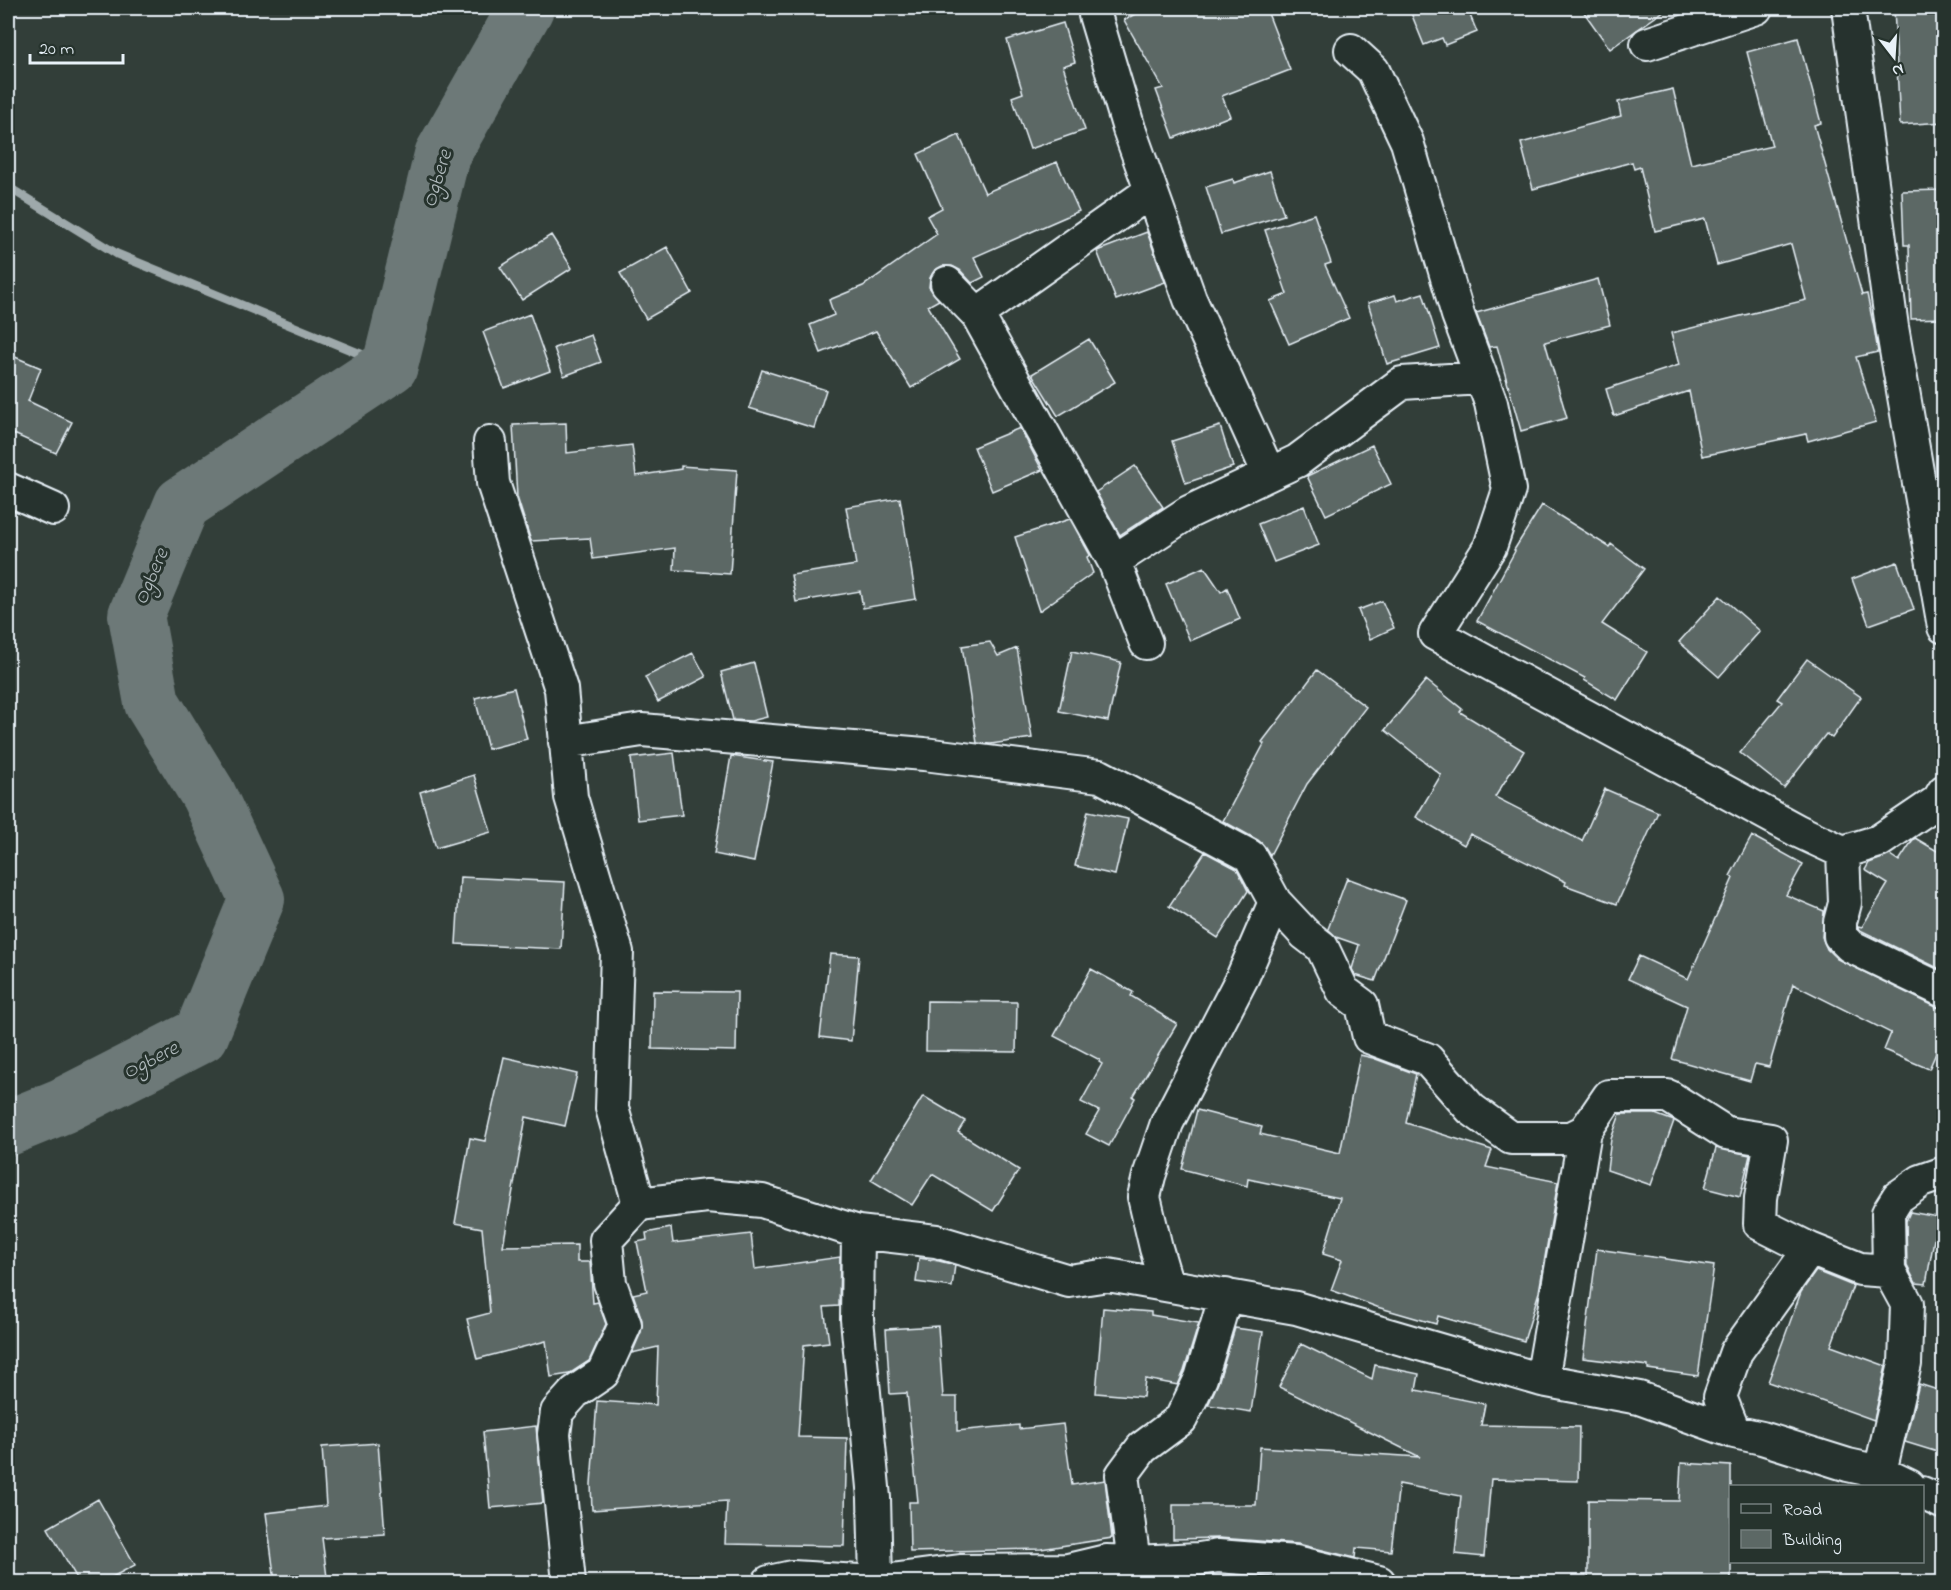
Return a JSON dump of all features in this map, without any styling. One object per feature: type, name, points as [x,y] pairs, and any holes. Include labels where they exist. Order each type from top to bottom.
[{"type":"street","points":[[1647,44],[1756,8]]},
{"type":"street","points":[[1848,8],[1892,327],[1944,627]]},
{"type":"street","points":[[1095,15],[1129,129],[1190,299],[1269,474]]},
{"type":"street","points":[[1351,50],[1373,70],[1407,142],[1458,315],[1491,403],[1509,490],[1490,547],[1435,634],[1798,831],[1843,852],[1879,841],[1938,801],[1944,791]]},
{"type":"street","points":[[977,314],[1151,191]]},
{"type":"street","points":[[947,283],[977,314],[1114,561],[1146,643]]},
{"type":"street","points":[[1114,561],[1190,512],[1297,461],[1402,383],[1481,378]]},
{"type":"street","points":[[490,442],[494,483],[561,689],[571,797],[617,952],[612,1108],[639,1204]]},
{"type":"street","points":[[8,489],[53,509]]},
{"type":"street","points":[[566,742],[642,730],[924,754],[1100,776],[1250,856],[1275,902],[1305,934],[1322,948],[1343,991],[1362,1005],[1369,1037],[1427,1059],[1471,1109],[1511,1138],[1571,1138],[1585,1131]]},
{"type":"street","points":[[1843,852],[1845,903],[1840,922],[1840,936],[1850,946],[1944,991]]},
{"type":"street","points":[[1167,1285],[1144,1197],[1149,1176],[1167,1123],[1243,976],[1275,902]]},
{"type":"street","points":[[1542,1380],[1585,1131],[1609,1096],[1668,1096],[1726,1133],[1771,1140],[1761,1198],[1760,1224],[1810,1249],[1860,1269],[1889,1271]]},
{"type":"street","points":[[1880,1472],[1905,1364],[1907,1304],[1889,1271],[1888,1213],[1898,1197],[1920,1181],[1944,1173]]},
{"type":"street","points":[[569,1582],[554,1434],[557,1412],[574,1392],[603,1373],[625,1325],[610,1283],[606,1240],[639,1204],[707,1197],[762,1201],[858,1232],[936,1241],[1069,1281],[1108,1275],[1296,1308],[1542,1380],[1639,1398],[1734,1432],[1762,1438],[1848,1466],[1880,1472],[1907,1485]]},
{"type":"street","points":[[858,1232],[857,1319],[874,1498],[876,1582]]},
{"type":"street","points":[[1734,1432],[1719,1397],[1736,1352],[1810,1249]]},
{"type":"street","points":[[1134,1562],[1122,1475],[1142,1448],[1181,1419],[1201,1378],[1226,1295]]},
{"type":"street","points":[[1924,1493],[1944,1503]]},
{"type":"street","points":[[769,1582],[792,1577],[876,1582],[960,1572],[1070,1576],[1106,1561],[1134,1562],[1218,1556],[1301,1572],[1379,1582]]},
{"type":"building","points":[[1146,8],[1266,8],[1290,70],[1222,96],[1230,116],[1174,138],[1156,90],[1163,88],[1124,20]]},
{"type":"building","points":[[1409,8],[1467,8],[1477,32],[1445,45],[1442,38],[1424,45]]},
{"type":"building","points":[[1581,8],[1668,8],[1610,49]]},
{"type":"building","points":[[1894,8],[1944,8],[1944,122],[1900,125]]},
{"type":"building","points":[[1063,23],[1075,62],[1063,66],[1085,130],[1030,149],[1012,97],[1023,93],[1007,40]]},
{"type":"building","points":[[1798,38],[1821,123],[1814,125],[1862,295],[1867,294],[1874,328],[1878,352],[1856,357],[1876,422],[1808,441],[1806,434],[1702,456],[1689,391],[1614,416],[1606,389],[1679,365],[1671,333],[1806,300],[1791,244],[1717,265],[1705,219],[1655,231],[1640,167],[1634,169],[1632,162],[1533,189],[1521,143],[1621,116],[1618,102],[1673,89],[1691,164],[1772,146],[1747,52]]},
{"type":"building","points":[[959,135],[985,193],[1057,162],[1079,211],[974,257],[984,277],[972,283],[960,270],[952,266],[942,266],[934,271],[929,287],[939,300],[928,306],[960,359],[911,388],[876,331],[821,353],[810,325],[834,315],[829,300],[863,286],[937,234],[927,216],[942,208],[918,154]]},
{"type":"building","points":[[1270,171],[1284,215],[1221,234],[1206,187],[1233,179],[1234,183]]},
{"type":"building","points":[[1944,190],[1944,318],[1911,319],[1909,245],[1904,245],[1902,191]]},
{"type":"building","points":[[1314,214],[1331,263],[1325,265],[1349,318],[1289,344],[1270,301],[1287,294],[1265,230]]},
{"type":"building","points":[[1147,232],[1165,282],[1116,300],[1097,251]]},
{"type":"building","points":[[551,235],[572,268],[522,300],[500,267]]},
{"type":"building","points":[[667,247],[692,293],[646,319],[620,273]]},
{"type":"building","points":[[1598,279],[1610,325],[1545,342],[1567,418],[1521,431],[1497,346],[1489,347],[1476,313]]},
{"type":"building","points":[[1423,293],[1440,348],[1387,364],[1368,303],[1395,295],[1397,301]]},
{"type":"building","points":[[530,314],[550,371],[504,388],[483,332]]},
{"type":"building","points":[[591,335],[601,362],[564,376],[554,348]]},
{"type":"building","points":[[1089,339],[1115,382],[1058,416],[1032,374]]},
{"type":"building","points":[[8,354],[41,368],[28,401],[72,422],[56,453],[14,434],[8,448]]},
{"type":"building","points":[[762,370],[826,390],[814,428],[749,408]]},
{"type":"building","points":[[566,423],[567,453],[632,445],[636,476],[681,469],[681,466],[737,470],[730,574],[674,570],[675,548],[593,559],[590,538],[531,541],[517,497],[513,425]]},
{"type":"building","points":[[1220,426],[1233,467],[1186,483],[1172,441]]},
{"type":"building","points":[[1020,428],[1042,470],[992,491],[974,447]]},
{"type":"building","points":[[1372,445],[1391,484],[1326,515],[1307,476]]},
{"type":"building","points":[[1135,466],[1163,507],[1120,535],[1096,492]]},
{"type":"building","points":[[900,498],[916,599],[863,608],[860,591],[796,602],[791,575],[856,565],[846,507]]},
{"type":"building","points":[[1542,505],[1609,547],[1611,544],[1644,569],[1602,624],[1647,652],[1617,700],[1584,680],[1585,678],[1477,621],[1514,550]]},
{"type":"building","points":[[1304,506],[1319,545],[1274,562],[1258,524]]},
{"type":"building","points":[[1070,519],[1090,555],[1087,557],[1093,573],[1039,611],[1015,537]]},
{"type":"building","points":[[1897,562],[1914,609],[1869,625],[1852,579]]},
{"type":"building","points":[[1204,567],[1221,592],[1227,588],[1240,619],[1190,641],[1166,584]]},
{"type":"building","points":[[1720,596],[1760,631],[1719,677],[1679,642]]},
{"type":"building","points":[[1382,601],[1394,628],[1370,639],[1358,610]]},
{"type":"building","points":[[990,642],[998,656],[1017,648],[1032,738],[991,744],[977,743],[962,646]]},
{"type":"building","points":[[1072,651],[1121,662],[1108,721],[1059,711]]},
{"type":"building","points":[[693,653],[706,677],[658,702],[645,677]]},
{"type":"building","points":[[1807,659],[1861,697],[1832,738],[1826,734],[1784,788],[1740,753],[1782,702],[1777,699]]},
{"type":"building","points":[[754,663],[767,717],[751,721],[733,720],[721,672]]},
{"type":"building","points":[[1317,670],[1366,707],[1307,784],[1270,855],[1258,840],[1223,821],[1264,744],[1262,742]]},
{"type":"building","points":[[1426,680],[1462,709],[1460,712],[1524,751],[1495,797],[1582,841],[1605,789],[1658,812],[1617,904],[1565,885],[1566,882],[1470,834],[1464,845],[1416,817],[1441,775],[1385,730]]},
{"type":"building","points":[[514,688],[527,739],[488,749],[475,698]]},
{"type":"building","points":[[674,753],[682,815],[638,820],[631,758]]},
{"type":"building","points":[[731,756],[773,762],[754,862],[714,854]]},
{"type":"building","points":[[474,775],[491,832],[436,848],[420,792]]},
{"type":"building","points":[[1088,811],[1128,819],[1115,875],[1075,866]]},
{"type":"building","points":[[1752,836],[1803,864],[1786,895],[1824,911],[1822,937],[1827,949],[1837,959],[1944,1009],[1944,1035],[1929,1069],[1884,1050],[1891,1033],[1793,984],[1769,1067],[1755,1064],[1750,1081],[1672,1059],[1687,1006],[1628,979],[1639,956],[1688,979],[1733,878],[1730,876]]},
{"type":"building","points":[[1915,838],[1944,855],[1944,971],[1858,929],[1858,926],[1862,927],[1888,884],[1865,870],[1869,863],[1890,855],[1899,861]]},
{"type":"building","points":[[1205,852],[1237,869],[1248,891],[1218,938],[1169,906]]},
{"type":"building","points":[[460,877],[565,882],[561,949],[456,944]]},
{"type":"building","points":[[1347,878],[1406,900],[1375,981],[1355,975],[1352,969],[1359,945],[1336,937],[1328,929]]},
{"type":"building","points":[[830,954],[859,956],[851,1041],[820,1037]]},
{"type":"building","points":[[1091,969],[1133,992],[1131,996],[1177,1024],[1133,1097],[1135,1098],[1109,1146],[1086,1134],[1099,1111],[1081,1102],[1102,1064],[1100,1060],[1054,1036]]},
{"type":"building","points":[[653,991],[737,992],[736,1051],[652,1049]]},
{"type":"building","points":[[927,1001],[1017,1002],[1016,1052],[926,1051]]},
{"type":"building","points":[[1360,1055],[1416,1074],[1406,1123],[1492,1150],[1486,1167],[1558,1182],[1539,1292],[1524,1341],[1438,1316],[1436,1324],[1377,1307],[1331,1290],[1342,1260],[1323,1254],[1340,1198],[1248,1179],[1247,1186],[1182,1169],[1197,1110],[1262,1127],[1260,1134],[1340,1153]]},
{"type":"building","points":[[504,1057],[577,1074],[565,1126],[526,1117],[503,1246],[577,1245],[577,1262],[590,1262],[593,1303],[598,1302],[606,1324],[589,1361],[569,1374],[551,1377],[546,1341],[477,1359],[467,1319],[490,1313],[482,1228],[455,1223],[470,1138],[485,1141]]},
{"type":"building","points":[[923,1096],[965,1121],[958,1132],[1019,1170],[993,1211],[932,1174],[912,1205],[871,1180]]},
{"type":"building","points":[[1620,1114],[1655,1114],[1674,1121],[1651,1185],[1607,1170],[1611,1139]]},
{"type":"building","points":[[1716,1148],[1750,1155],[1740,1197],[1705,1188]]},
{"type":"building","points":[[1910,1212],[1938,1217],[1926,1284],[1916,1283],[1907,1266],[1906,1221]]},
{"type":"building","points":[[671,1228],[673,1243],[751,1234],[755,1269],[840,1257],[839,1306],[824,1307],[829,1342],[804,1345],[798,1437],[847,1438],[844,1546],[725,1544],[727,1501],[592,1510],[591,1484],[597,1401],[656,1405],[658,1347],[632,1353],[641,1332],[642,1320],[633,1294],[647,1291],[637,1242],[647,1240],[646,1233]]},
{"type":"building","points":[[1597,1249],[1714,1266],[1698,1376],[1648,1369],[1648,1366],[1583,1358]]},
{"type":"building","points":[[919,1258],[955,1265],[952,1287],[916,1282]]},
{"type":"building","points":[[1816,1271],[1853,1286],[1831,1346],[1886,1366],[1874,1420],[1768,1382],[1801,1292]]},
{"type":"building","points":[[1103,1308],[1151,1312],[1151,1315],[1199,1323],[1178,1385],[1145,1379],[1143,1397],[1096,1393]]},
{"type":"building","points":[[938,1326],[943,1397],[957,1397],[957,1431],[1019,1425],[1019,1429],[1063,1424],[1072,1485],[1105,1480],[1112,1538],[1041,1549],[910,1552],[909,1502],[918,1502],[907,1393],[890,1394],[886,1329]]},
{"type":"building","points":[[1235,1328],[1263,1332],[1251,1412],[1208,1405],[1218,1383]]},
{"type":"building","points":[[1301,1344],[1372,1379],[1375,1365],[1419,1374],[1416,1390],[1485,1404],[1481,1425],[1579,1427],[1578,1481],[1491,1479],[1484,1557],[1455,1554],[1461,1496],[1399,1484],[1391,1551],[1356,1548],[1355,1558],[1298,1544],[1219,1538],[1173,1539],[1173,1505],[1256,1505],[1260,1447],[1420,1457],[1279,1387]]},
{"type":"building","points":[[1919,1384],[1944,1392],[1944,1454],[1905,1442]]},
{"type":"building","points":[[536,1426],[543,1503],[490,1508],[483,1432]]},
{"type":"building","points":[[378,1443],[385,1534],[322,1538],[327,1577],[275,1582],[266,1513],[326,1506],[322,1447]]},
{"type":"building","points":[[1681,1463],[1731,1466],[1729,1563],[1731,1563],[1731,1582],[1588,1582],[1588,1500],[1679,1501]]},
{"type":"building","points":[[98,1499],[135,1565],[103,1582],[79,1582],[48,1528]]},
{"type":"building","points":[[1231,1575],[1293,1580],[1304,1582],[1233,1582]]},
{"type":"waterway","name":"Ogbere","points":[[8,1128],[62,1106],[201,1035],[257,899],[208,794],[152,703],[136,615],[182,504],[390,366],[442,155],[526,8]]},
{"type":"waterway","points":[[8,187],[117,254],[390,366]]}]
